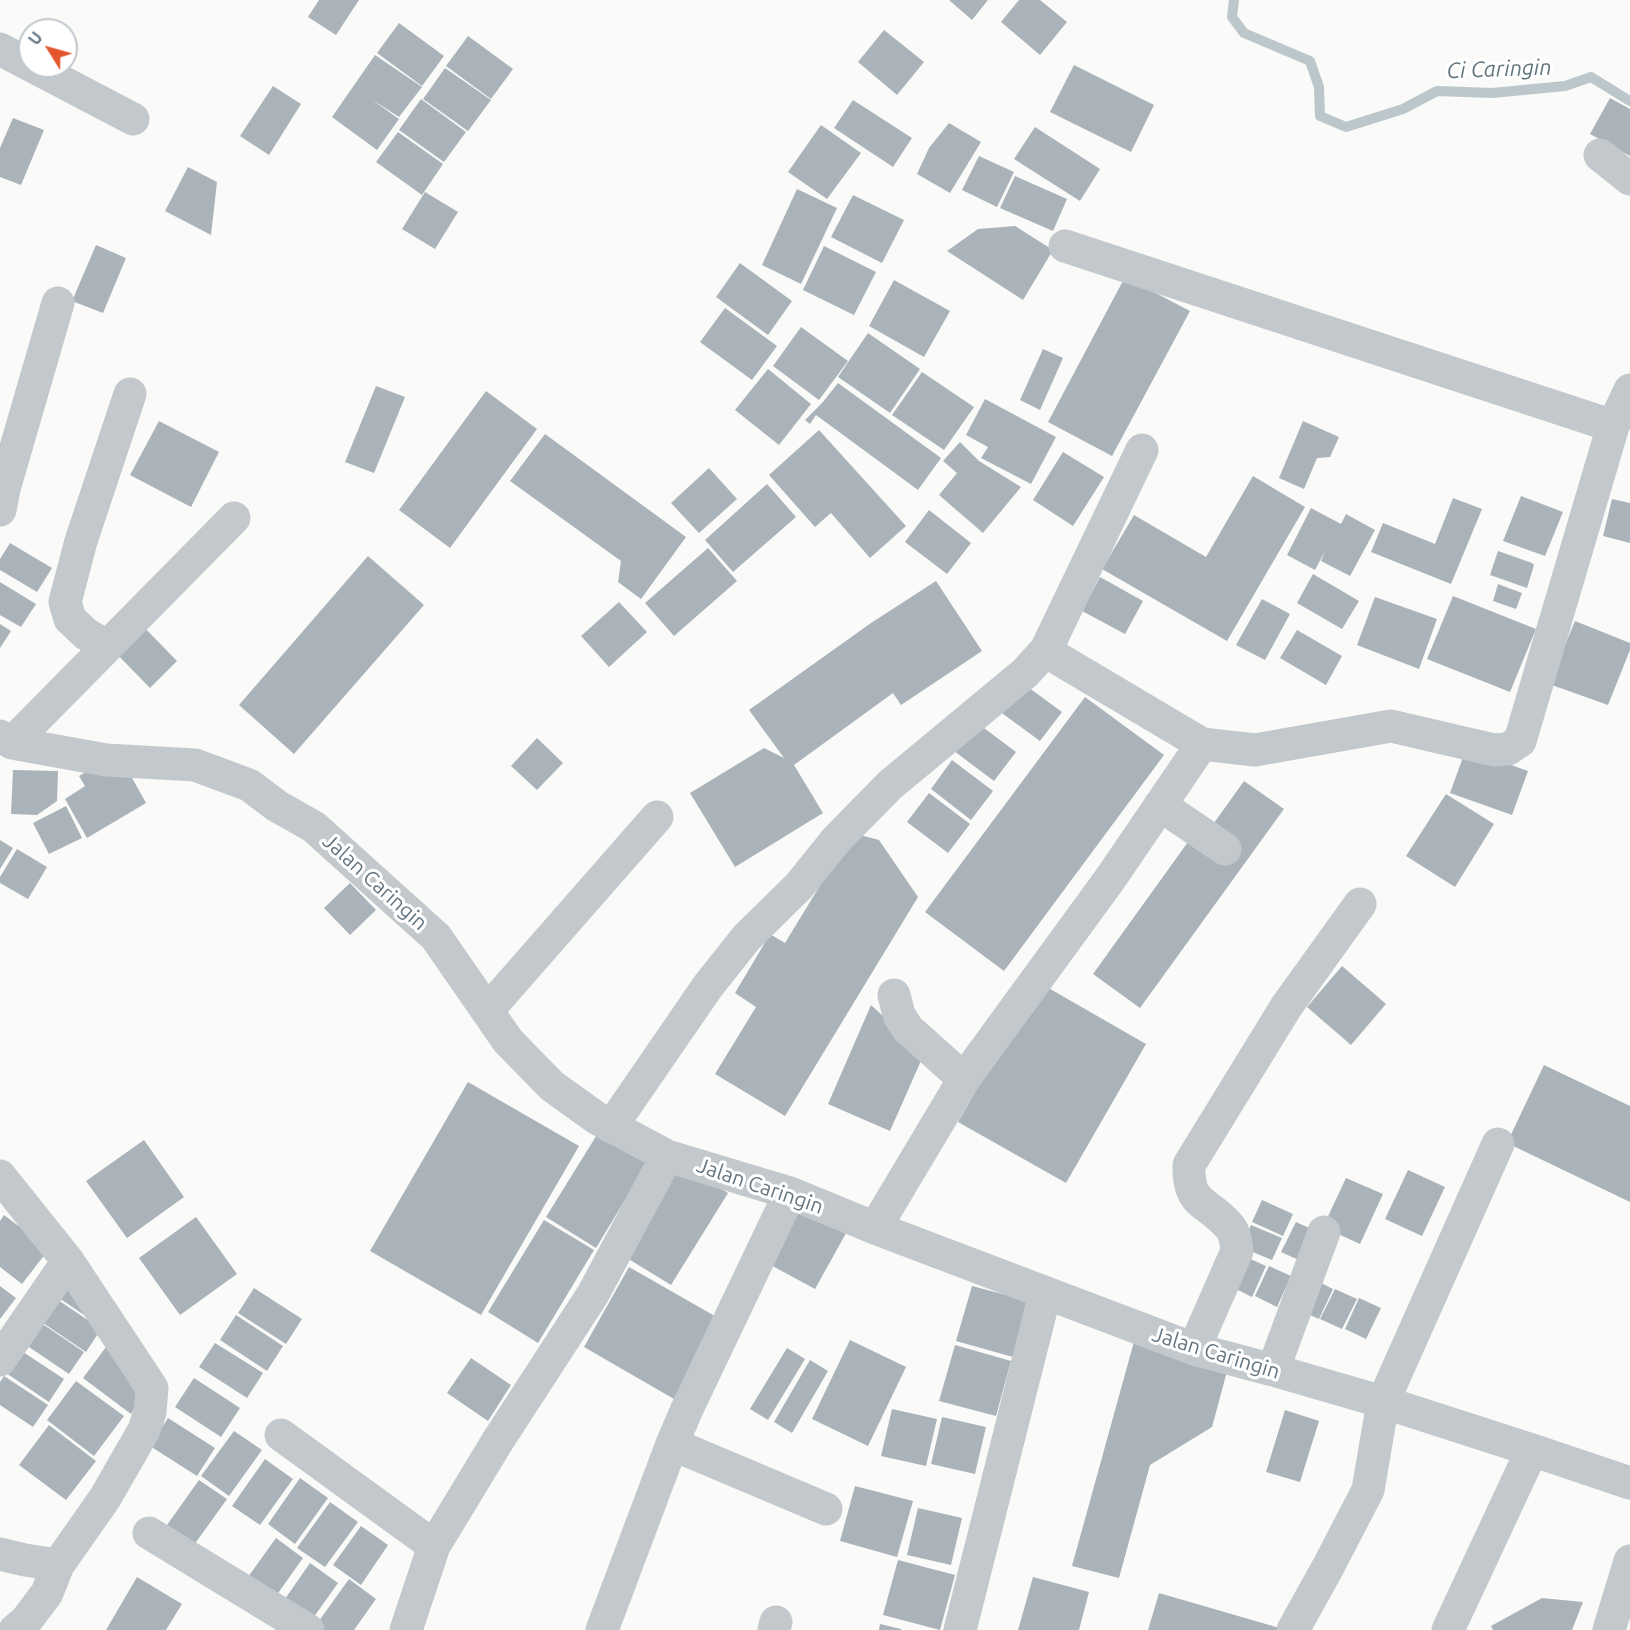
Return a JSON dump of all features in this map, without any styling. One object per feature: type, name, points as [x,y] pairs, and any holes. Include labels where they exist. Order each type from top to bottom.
[{"type":"street","points":[[0,50],[18,59]]},
{"type":"street","points":[[54,78],[133,119]]},
{"type":"street","points":[[1599,155],[1630,179]]},
{"type":"street","points":[[1065,246],[1613,426]]},
{"type":"street","points":[[0,510],[4,489],[58,303]]},
{"type":"street","points":[[1046,650],[1202,744],[1255,750],[1391,726],[1494,750],[1508,749],[1520,741],[1613,426],[1630,390]]},
{"type":"street","points":[[107,646],[86,634],[70,619],[65,602],[81,541],[130,394]]},
{"type":"street","points":[[611,1127],[708,986],[747,937],[799,886],[837,840],[890,785],[1025,673],[1046,650],[1142,450]]},
{"type":"street","points":[[6,740],[107,646],[234,518]]},
{"type":"street","name":"Jalan Caringin","points":[[6,740],[106,760],[195,765],[249,785],[277,806],[314,827],[436,936],[508,1041],[552,1086],[611,1127],[667,1156],[790,1193],[1045,1294],[1194,1349],[1383,1402],[1630,1483]]},
{"type":"street","points":[[875,1228],[964,1079],[1110,879],[1202,744]]},
{"type":"street","points":[[1160,805],[1225,849]]},
{"type":"street","points":[[487,1011],[657,817]]},
{"type":"street","points":[[1194,1349],[1237,1251],[1230,1226],[1197,1199],[1189,1181],[1189,1165],[1286,1007],[1360,904]]},
{"type":"street","points":[[894,995],[898,1015],[908,1029],[964,1079]]},
{"type":"street","points":[[1293,1630],[1368,1490],[1383,1402],[1498,1144]]},
{"type":"street","points":[[406,1630],[434,1546],[497,1442],[592,1294],[667,1156]]},
{"type":"street","points":[[0,1176],[68,1261],[152,1388],[150,1412],[144,1430],[105,1498],[58,1565],[47,1593],[26,1621],[15,1630]]},
{"type":"street","points":[[602,1630],[687,1409],[790,1193]]},
{"type":"street","points":[[1272,1370],[1324,1232]]},
{"type":"street","points":[[0,1360],[68,1261]]},
{"type":"street","points":[[960,1630],[1045,1294]]},
{"type":"street","points":[[281,1435],[434,1546]]},
{"type":"street","points":[[672,1444],[826,1509]]},
{"type":"street","points":[[1448,1630],[1532,1450]]},
{"type":"street","points":[[149,1533],[308,1630]]},
{"type":"street","points":[[0,1554],[58,1565]]},
{"type":"street","points":[[1609,1630],[1630,1561]]},
{"type":"building","points":[[319,0],[359,0],[336,35],[308,17]]},
{"type":"building","points":[[949,0],[988,0],[972,20]]},
{"type":"building","points":[[1019,0],[1040,0],[1067,22],[1040,55],[1001,22]]},
{"type":"building","points":[[399,23],[444,56],[422,86],[377,53]]},
{"type":"building","points":[[884,30],[924,62],[897,95],[858,62]]},
{"type":"building","points":[[468,36],[513,69],[491,99],[446,66]]},
{"type":"building","points":[[375,55],[422,87],[399,117],[371,99],[399,119],[377,150],[332,117]]},
{"type":"building","points":[[1074,65],[1154,105],[1131,152],[1050,112]]},
{"type":"building","points":[[445,68],[491,100],[468,131],[423,99]]},
{"type":"building","points":[[273,86],[301,104],[269,155],[240,136]]},
{"type":"building","points":[[1610,98],[1630,109],[1630,156],[1590,134]]},
{"type":"building","points":[[421,99],[466,132],[444,162],[399,130]]},
{"type":"building","points":[[853,100],[912,138],[893,167],[834,128]]},
{"type":"building","points":[[13,118],[44,130],[21,185],[0,177],[0,148]]},
{"type":"building","points":[[949,123],[981,142],[950,193],[917,174],[929,148]]},
{"type":"building","points":[[821,125],[861,153],[827,199],[788,172]]},
{"type":"building","points":[[1035,127],[1100,169],[1080,201],[1014,159]]},
{"type":"building","points":[[398,132],[443,164],[422,195],[376,162]]},
{"type":"building","points":[[979,156],[1014,172],[997,207],[962,190]]},
{"type":"building","points":[[188,167],[217,182],[211,235],[165,211]]},
{"type":"building","points":[[1015,176],[1067,199],[1053,231],[1000,208]]},
{"type":"building","points":[[797,189],[837,208],[801,284],[762,265]]},
{"type":"building","points":[[425,192],[458,212],[435,249],[402,229]]},
{"type":"building","points":[[853,195],[904,220],[882,263],[831,237]]},
{"type":"building","points":[[1015,226],[1053,250],[1023,300],[947,251],[978,229]]},
{"type":"building","points":[[96,245],[126,258],[103,313],[72,301]]},
{"type":"building","points":[[824,246],[876,272],[854,315],[803,290]]},
{"type":"building","points":[[740,263],[792,301],[768,335],[716,297]]},
{"type":"building","points":[[1125,277],[1190,311],[1112,456],[1048,422]]},
{"type":"building","points":[[894,280],[950,311],[924,357],[869,326]]},
{"type":"building","points":[[725,308],[777,346],[752,380],[700,342]]},
{"type":"building","points":[[801,327],[848,361],[819,400],[773,366]]},
{"type":"building","points":[[868,333],[920,369],[890,413],[838,377]]},
{"type":"building","points":[[1043,349],[1063,358],[1040,410],[1020,400]]},
{"type":"building","points":[[768,369],[811,404],[779,445],[735,410]]},
{"type":"building","points":[[922,372],[974,407],[944,450],[892,415]]},
{"type":"building","points":[[838,383],[941,458],[918,490],[816,415],[810,424],[805,420]]},
{"type":"building","points":[[376,386],[405,397],[374,473],[345,462]]},
{"type":"building","points":[[486,391],[537,429],[450,548],[399,510]]},
{"type":"building","points":[[985,399],[1056,437],[1031,484],[981,458],[988,447],[966,435]]},
{"type":"building","points":[[159,421],[219,452],[191,507],[130,475]]},
{"type":"building","points":[[1303,421],[1339,437],[1330,457],[1317,458],[1304,489],[1279,478]]},
{"type":"building","points":[[819,430],[906,526],[870,558],[831,513],[815,527],[769,475]]},
{"type":"building","points":[[545,434],[686,537],[641,599],[618,582],[621,561],[510,481]]},
{"type":"building","points":[[960,442],[979,461],[1021,487],[983,533],[939,495],[957,473],[943,461]]},
{"type":"building","points":[[1063,452],[1104,477],[1073,526],[1033,500]]},
{"type":"building","points":[[709,468],[737,499],[699,533],[671,503]]},
{"type":"building","points":[[1253,476],[1305,507],[1227,641],[1102,569],[1134,515],[1206,557]]},
{"type":"building","points":[[767,484],[796,517],[733,572],[705,540]]},
{"type":"building","points":[[1521,496],[1563,512],[1545,556],[1503,541]]},
{"type":"building","points":[[1453,498],[1482,509],[1451,584],[1371,552],[1383,523],[1435,544]]},
{"type":"building","points":[[1612,499],[1630,503],[1630,543],[1603,536]]},
{"type":"building","points":[[1311,508],[1341,524],[1346,514],[1375,530],[1350,576],[1321,561],[1325,551],[1315,570],[1287,555]]},
{"type":"building","points":[[929,510],[971,543],[947,574],[905,542]]},
{"type":"building","points":[[10,543],[52,568],[37,592],[0,570],[0,559]]},
{"type":"building","points":[[708,548],[737,581],[674,636],[645,603]]},
{"type":"building","points":[[1498,551],[1534,565],[1527,588],[1490,575]]},
{"type":"building","points":[[368,556],[424,605],[294,754],[239,705]]},
{"type":"building","points":[[1313,574],[1359,601],[1342,629],[1297,603]]},
{"type":"building","points":[[1100,577],[1143,601],[1125,634],[1082,611]]},
{"type":"building","points":[[936,581],[982,651],[901,705],[893,693],[794,765],[823,813],[735,867],[690,793],[764,748],[784,758],[749,710],[871,623]]},
{"type":"building","points":[[0,582],[36,604],[21,627],[0,615]]},
{"type":"building","points":[[1498,584],[1522,593],[1516,609],[1493,601]]},
{"type":"building","points":[[1453,596],[1536,629],[1510,692],[1427,659]]},
{"type":"building","points":[[1375,597],[1437,619],[1419,669],[1357,645]]},
{"type":"building","points":[[1262,599],[1290,614],[1265,660],[1236,645]]},
{"type":"building","points":[[619,602],[647,632],[609,667],[581,636]]},
{"type":"building","points":[[138,621],[177,661],[150,688],[111,648]]},
{"type":"building","points":[[1575,621],[1630,643],[1630,650],[1608,705],[1549,684]]},
{"type":"building","points":[[0,624],[11,631],[0,648]]},
{"type":"building","points":[[1297,630],[1342,656],[1326,685],[1280,658]]},
{"type":"building","points":[[1021,682],[1062,712],[1040,741],[999,711]]},
{"type":"building","points":[[1085,697],[1164,755],[1004,971],[925,912]]},
{"type":"building","points":[[976,722],[1016,752],[994,781],[954,751]]},
{"type":"building","points":[[537,738],[563,763],[537,790],[511,766]]},
{"type":"building","points":[[1466,749],[1528,771],[1512,815],[1450,793]]},
{"type":"building","points":[[952,760],[993,791],[971,820],[931,789]]},
{"type":"building","points":[[100,764],[131,776],[146,803],[87,838],[65,799],[85,786],[79,776]]},
{"type":"building","points":[[13,770],[58,771],[57,801],[37,815],[11,814]]},
{"type":"building","points":[[1244,781],[1284,809],[1140,1008],[1093,974],[1193,835],[1226,859],[1239,841],[1214,823]]},
{"type":"building","points":[[929,793],[970,824],[948,853],[907,822]]},
{"type":"building","points":[[1446,794],[1494,824],[1455,887],[1406,856]]},
{"type":"building","points":[[66,806],[82,838],[49,854],[33,823]]},
{"type":"building","points":[[852,833],[879,840],[918,897],[785,1116],[715,1074],[756,1007],[735,993],[770,934],[785,943]]},
{"type":"building","points":[[0,840],[13,848],[0,869]]},
{"type":"building","points":[[17,849],[47,867],[28,899],[0,883],[0,877]]},
{"type":"building","points":[[350,883],[376,910],[350,935],[324,908]]},
{"type":"building","points":[[1342,966],[1386,1004],[1351,1045],[1307,1007]]},
{"type":"building","points":[[1038,982],[1146,1044],[1066,1183],[958,1122]]},
{"type":"building","points":[[871,1005],[924,1054],[890,1131],[828,1104]]},
{"type":"building","points":[[1544,1065],[1630,1106],[1630,1202],[1507,1143]]},
{"type":"building","points":[[468,1082],[579,1146],[481,1315],[370,1251]]},
{"type":"building","points":[[603,1125],[652,1155],[596,1248],[546,1217]]},
{"type":"building","points":[[144,1140],[184,1197],[127,1238],[86,1181]]},
{"type":"building","points":[[678,1163],[728,1193],[671,1285],[622,1255]]},
{"type":"building","points":[[1408,1170],[1445,1187],[1422,1236],[1385,1219]]},
{"type":"building","points":[[1346,1178],[1383,1194],[1360,1244],[1323,1227]]},
{"type":"building","points":[[801,1200],[850,1226],[815,1289],[767,1263]]},
{"type":"building","points":[[1262,1200],[1293,1214],[1283,1236],[1252,1222]]},
{"type":"building","points":[[4,1215],[49,1249],[22,1284],[0,1267],[0,1221]]},
{"type":"building","points":[[196,1217],[237,1274],[180,1315],[139,1258]]},
{"type":"building","points":[[544,1220],[594,1250],[538,1343],[488,1312]]},
{"type":"building","points":[[1296,1222],[1318,1232],[1303,1262],[1281,1252]]},
{"type":"building","points":[[1251,1225],[1282,1238],[1272,1260],[1241,1247]]},
{"type":"building","points":[[1244,1256],[1266,1266],[1252,1297],[1230,1286]]},
{"type":"building","points":[[1269,1266],[1291,1276],[1277,1307],[1255,1296]]},
{"type":"building","points":[[629,1267],[720,1319],[674,1399],[584,1347]]},
{"type":"building","points":[[1311,1278],[1333,1289],[1319,1319],[1297,1309]]},
{"type":"building","points":[[64,1282],[99,1325],[56,1296]]},
{"type":"building","points":[[0,1286],[16,1298],[0,1319]]},
{"type":"building","points":[[972,1286],[1029,1301],[1013,1357],[956,1341]]},
{"type":"building","points":[[254,1288],[302,1319],[286,1344],[238,1313]]},
{"type":"building","points":[[1335,1289],[1357,1299],[1342,1329],[1320,1319]]},
{"type":"building","points":[[1359,1298],[1381,1308],[1366,1339],[1345,1329]]},
{"type":"building","points":[[58,1300],[101,1329],[86,1352],[43,1323]]},
{"type":"building","points":[[236,1315],[283,1346],[267,1371],[220,1340]]},
{"type":"building","points":[[41,1323],[84,1352],[69,1374],[26,1345]]},
{"type":"building","points":[[1135,1338],[1229,1364],[1212,1427],[1150,1465],[1119,1578],[1072,1566]]},
{"type":"building","points":[[850,1340],[906,1367],[868,1446],[812,1419]]},
{"type":"building","points":[[215,1343],[263,1373],[247,1398],[199,1367]]},
{"type":"building","points":[[955,1345],[1011,1361],[996,1416],[939,1401]]},
{"type":"building","points":[[106,1347],[145,1390],[131,1414],[83,1378]]},
{"type":"building","points":[[787,1348],[805,1359],[768,1420],[750,1409]]},
{"type":"building","points":[[20,1350],[64,1379],[49,1402],[6,1373]]},
{"type":"building","points":[[471,1358],[511,1385],[488,1421],[447,1393]]},
{"type":"building","points":[[810,1360],[828,1371],[792,1433],[774,1422]]},
{"type":"building","points":[[4,1376],[48,1405],[33,1427],[0,1405],[0,1382]]},
{"type":"building","points":[[194,1378],[240,1408],[221,1437],[175,1407]]},
{"type":"building","points":[[76,1381],[124,1416],[94,1456],[47,1420]]},
{"type":"building","points":[[892,1409],[937,1419],[926,1466],[881,1456]]},
{"type":"building","points":[[1285,1410],[1319,1421],[1300,1482],[1266,1472]]},
{"type":"building","points":[[942,1417],[986,1427],[975,1474],[931,1464]]},
{"type":"building","points":[[168,1418],[215,1448],[197,1476],[150,1446]]},
{"type":"building","points":[[49,1425],[96,1461],[66,1500],[19,1465]]},
{"type":"building","points":[[234,1431],[262,1450],[229,1496],[201,1476]]},
{"type":"building","points":[[265,1459],[293,1479],[260,1525],[232,1506]]},
{"type":"building","points":[[300,1478],[328,1498],[295,1544],[268,1524]]},
{"type":"building","points":[[199,1480],[227,1499],[194,1545],[167,1525]]},
{"type":"building","points":[[855,1486],[913,1501],[897,1557],[840,1541]]},
{"type":"building","points":[[330,1502],[358,1522],[325,1567],[297,1548]]},
{"type":"building","points":[[918,1508],[962,1518],[951,1565],[907,1555]]},
{"type":"building","points":[[361,1526],[388,1545],[361,1585],[333,1565]]},
{"type":"building","points":[[276,1538],[303,1558],[271,1603],[243,1584]]},
{"type":"building","points":[[898,1560],[955,1575],[940,1630],[883,1615]]},
{"type":"building","points":[[310,1563],[338,1583],[306,1628],[278,1609]]},
{"type":"building","points":[[137,1577],[182,1604],[166,1630],[106,1630]]},
{"type":"building","points":[[1033,1577],[1089,1592],[1079,1630],[1018,1630]]},
{"type":"building","points":[[349,1579],[376,1599],[354,1630],[324,1630],[316,1625]]},
{"type":"building","points":[[1159,1593],[1283,1629],[1283,1630],[1148,1630]]},
{"type":"building","points":[[1542,1598],[1583,1602],[1572,1630],[1493,1630],[1491,1626]]},
{"type":"building","points":[[880,1624],[901,1629],[901,1630],[879,1630]]},
{"type":"waterway","name":"Ci Caringin","points":[[1234,0],[1232,17],[1244,33],[1310,61],[1319,87],[1320,116],[1346,127],[1403,109],[1437,91],[1492,93],[1565,86],[1591,77],[1630,101]]}]
